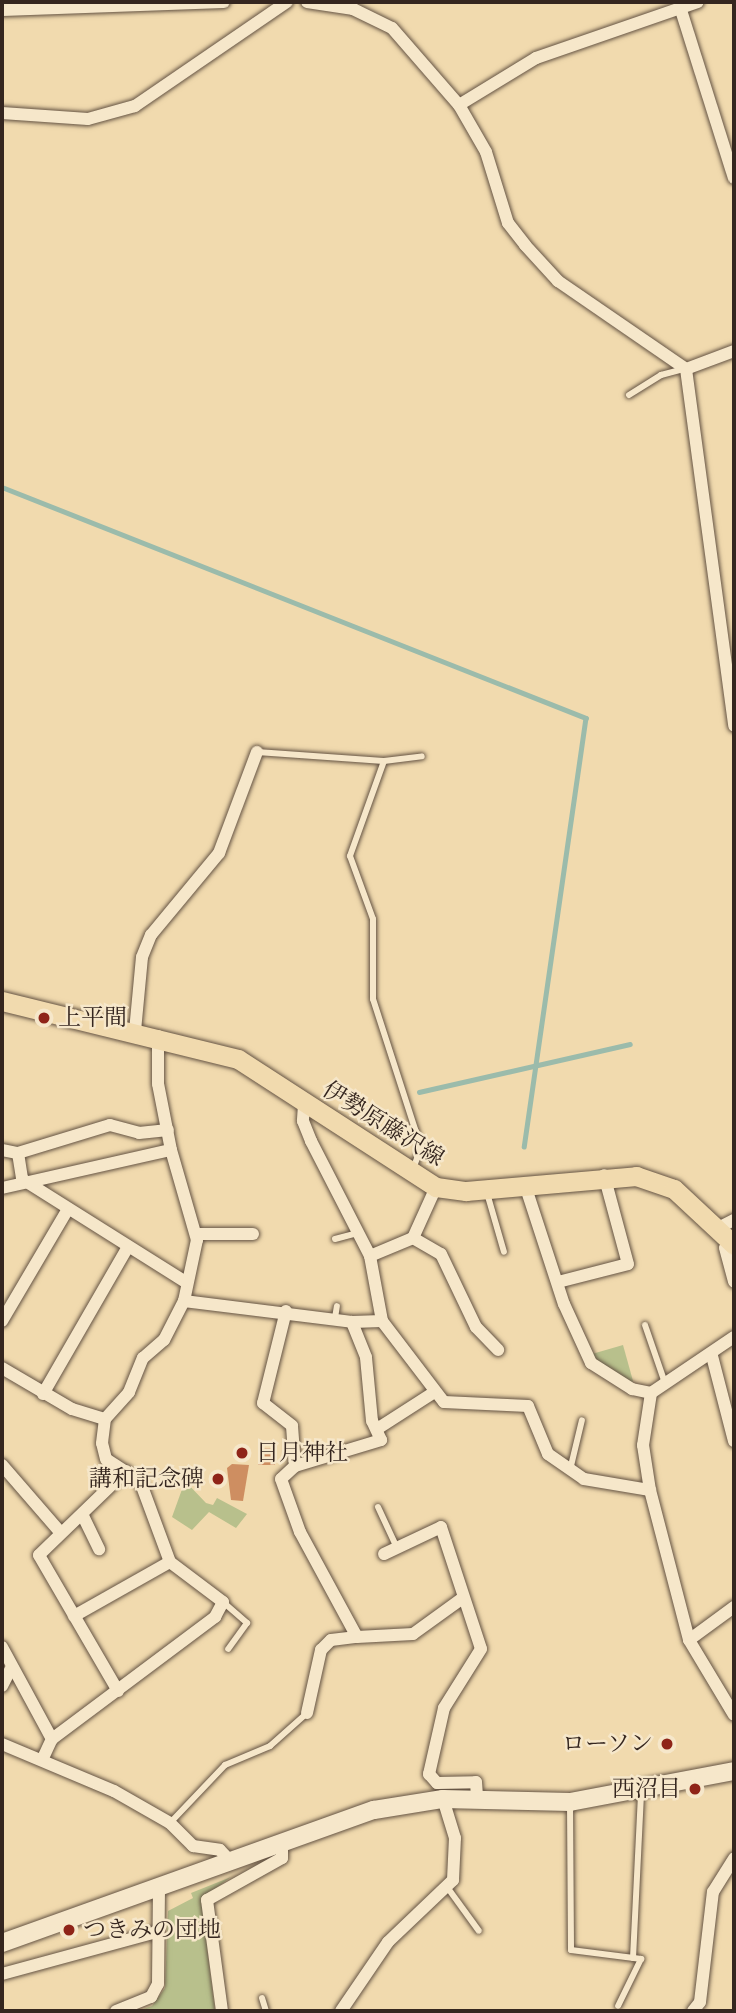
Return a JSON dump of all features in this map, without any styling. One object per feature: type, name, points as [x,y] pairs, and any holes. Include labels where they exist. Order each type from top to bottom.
[{"type":"main road","name":"伊勢原藤沢線","points":[[2,1000],[158,1036],[238,1059],[304,1105],[411,1174],[436,1187],[486,1189],[604,1175],[636,1176],[674,1189],[729,1233]]},
{"type":"street","points":[[2,10],[224,2]]},
{"type":"street","points":[[2,113],[88,120],[135,106],[287,2]]},
{"type":"street","points":[[307,2],[353,9],[392,28],[459,105],[486,152],[508,223],[525,245],[558,281],[686,369],[734,726]]},
{"type":"street","points":[[459,105],[536,58],[698,2]]},
{"type":"street","points":[[680,8],[734,178]]},
{"type":"street","points":[[686,369],[734,351]]},
{"type":"street","points":[[135,1031],[142,957],[151,935],[219,853],[257,752]]},
{"type":"street","points":[[43,1758],[52,1739],[215,1616],[223,1602],[170,1562],[140,1481],[106,1459],[105,1419],[129,1392],[143,1358],[164,1340],[184,1301],[197,1234],[171,1150],[158,1084],[158,1036]]},
{"type":"street","points":[[304,1105],[303,1121],[370,1256],[382,1321],[433,1393],[444,1402],[528,1406],[548,1454],[584,1479],[650,1490]]},
{"type":"street","points":[[2,1150],[18,1153],[110,1125],[139,1133],[168,1130]]},
{"type":"street","points":[[2,1188],[22,1179],[171,1150]]},
{"type":"street","points":[[18,1153],[22,1179],[187,1283]]},
{"type":"street","points":[[558,1282],[628,1264],[604,1175]]},
{"type":"street","points":[[525,1185],[558,1282],[597,1372],[651,1393]]},
{"type":"street","points":[[370,1256],[413,1238],[436,1187]]},
{"type":"street","points":[[2,1321],[68,1209]]},
{"type":"street","points":[[729,1233],[725,1248],[734,1282]]},
{"type":"street","points":[[197,1234],[253,1234]]},
{"type":"street","points":[[413,1238],[441,1254],[476,1327],[495,1347],[502,1332]]},
{"type":"street","points":[[43,1394],[128,1247]]},
{"type":"street","points":[[184,1301],[286,1311],[336,1312],[352,1322],[382,1321]]},
{"type":"street","points":[[286,1311],[263,1403],[292,1426],[295,1466]]},
{"type":"street","points":[[352,1322],[366,1357],[381,1440],[295,1466],[281,1479],[314,1564],[357,1637]]},
{"type":"street","points":[[734,1337],[712,1356],[651,1393],[643,1445],[650,1490],[689,1640],[734,1715]]},
{"type":"street","points":[[712,1356],[734,1441]]},
{"type":"street","points":[[3,1370],[43,1394],[105,1419]]},
{"type":"street","points":[[377,1429],[433,1393]]},
{"type":"street","points":[[2,1465],[7,1481],[44,1521],[61,1533]]},
{"type":"street","points":[[118,1691],[39,1555],[83,1516],[126,1471]]},
{"type":"street","points":[[83,1516],[99,1549]]},
{"type":"street","points":[[384,1554],[441,1527],[481,1648],[444,1708],[429,1774],[437,1783],[476,1782],[477,1798]]},
{"type":"street","points":[[74,1616],[170,1562]]},
{"type":"street","points":[[307,1713],[321,1650],[331,1640],[413,1633],[463,1598]]},
{"type":"street","points":[[689,1640],[734,1607]]},
{"type":"street","points":[[2,1647],[11,1668],[52,1739]]},
{"type":"street","points":[[2,1686],[11,1668]]},
{"type":"street","points":[[2,1744],[43,1758],[170,1824],[194,1846],[220,1850],[232,1863]]},
{"type":"street","points":[[2,1943],[232,1863],[374,1810],[443,1799],[570,1802],[734,1771]]},
{"type":"street","points":[[341,2011],[388,1942],[447,1887],[457,1864],[443,1799]]},
{"type":"street","points":[[222,2011],[207,1900],[282,1858],[282,1843]]},
{"type":"street","points":[[693,2011],[700,2002],[713,1892],[734,1858]]},
{"type":"street","points":[[118,2011],[151,1997],[158,1984],[159,1888]]},
{"type":"street","points":[[2,1974],[157,1932]]},
{"type":"lane","points":[[629,395],[661,375],[686,369]]},
{"type":"lane","points":[[257,752],[384,761],[422,756]]},
{"type":"lane","points":[[384,761],[350,856],[373,919],[373,999],[421,1148],[411,1174]]},
{"type":"lane","points":[[486,1189],[504,1252]]},
{"type":"lane","points":[[335,1239],[360,1232]]},
{"type":"lane","points":[[645,1325],[665,1383]]},
{"type":"lane","points":[[570,1469],[582,1420]]},
{"type":"lane","points":[[378,1507],[397,1548]]},
{"type":"lane","points":[[223,1602],[247,1623],[228,1649]]},
{"type":"lane","points":[[170,1824],[225,1765],[270,1746],[307,1713]]},
{"type":"lane","points":[[633,1958],[641,1790]]},
{"type":"lane","points":[[570,1802],[570,1950],[641,1959],[618,2006]]},
{"type":"lane","points":[[447,1887],[480,1931]]},
{"type":"lane","points":[[262,1998],[266,2011]]},
{"type":"green space","points":[[623,1345],[633,1381],[629,1385],[597,1370],[592,1354]]},
{"type":"green space","points":[[185,1481],[206,1503],[213,1505],[217,1498],[247,1514],[236,1528],[209,1512],[192,1530],[172,1517]]},
{"type":"green space","points":[[231,1877],[201,1899],[215,2011],[138,2011],[152,2006],[165,1988],[168,1911],[193,1898],[191,1893]]},
{"type":"building","points":[[258,1448],[275,1448],[275,1465],[258,1465]]},
{"type":"building","points":[[232,1464],[249,1465],[243,1501],[231,1500],[227,1468]]},
{"type":"waterway","points":[[2,487],[586,718],[524,1147]]},
{"type":"waterway","points":[[419,1092],[630,1044]]},
{"type":"place","name":"上平間","points":[[44,1018]]},
{"type":"place","name":"日月神社","points":[[242,1453]]},
{"type":"place","name":"講和記念碑","points":[[218,1479]]},
{"type":"place","name":"ローソン","points":[[667,1744]]},
{"type":"place","name":"西沼目","points":[[695,1789]]},
{"type":"place","name":"つきみの団地","points":[[69,1930]]}]
